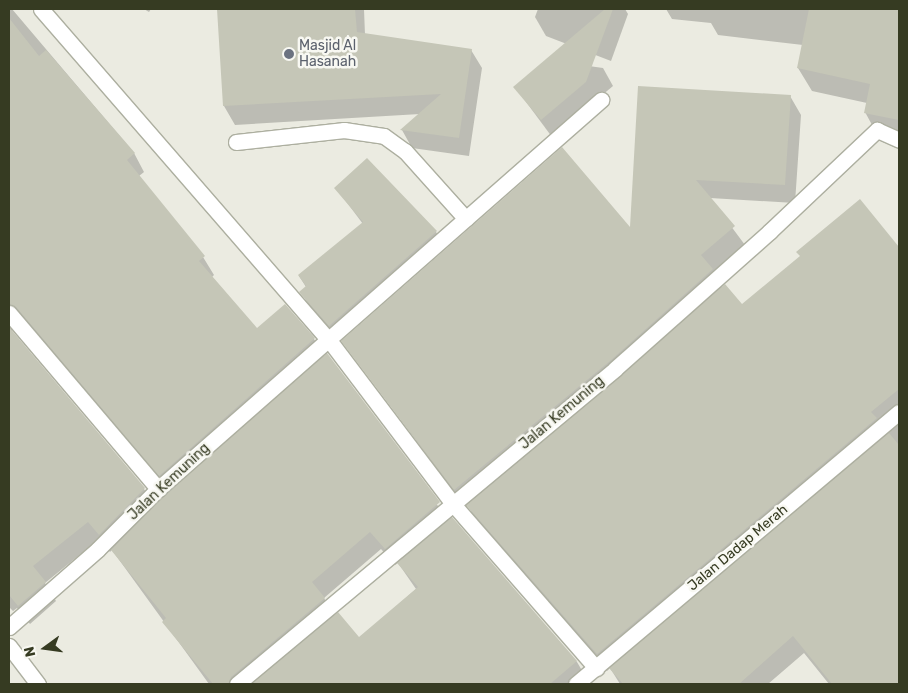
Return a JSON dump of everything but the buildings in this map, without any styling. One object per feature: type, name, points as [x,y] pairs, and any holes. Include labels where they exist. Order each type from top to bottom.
[{"type":"street","points":[[41,9],[329,340],[453,504],[596,668]]},
{"type":"street","name":"Jalan Kemuning","points":[[9,627],[98,549],[158,489],[600,100]]},
{"type":"street","points":[[236,142],[344,130],[384,136],[405,151],[466,219]]},
{"type":"street","name":"Jalan Kemuning","points":[[237,684],[638,348],[769,232],[877,130],[899,140]]},
{"type":"street","points":[[9,313],[158,489]]},
{"type":"street","name":"Jalan Dadap Merah","points":[[576,684],[899,412]]},
{"type":"street","points":[[9,646],[38,684]]},
{"type":"place","name":"Masjid Al Hasanah","points":[[289,54]]}]
